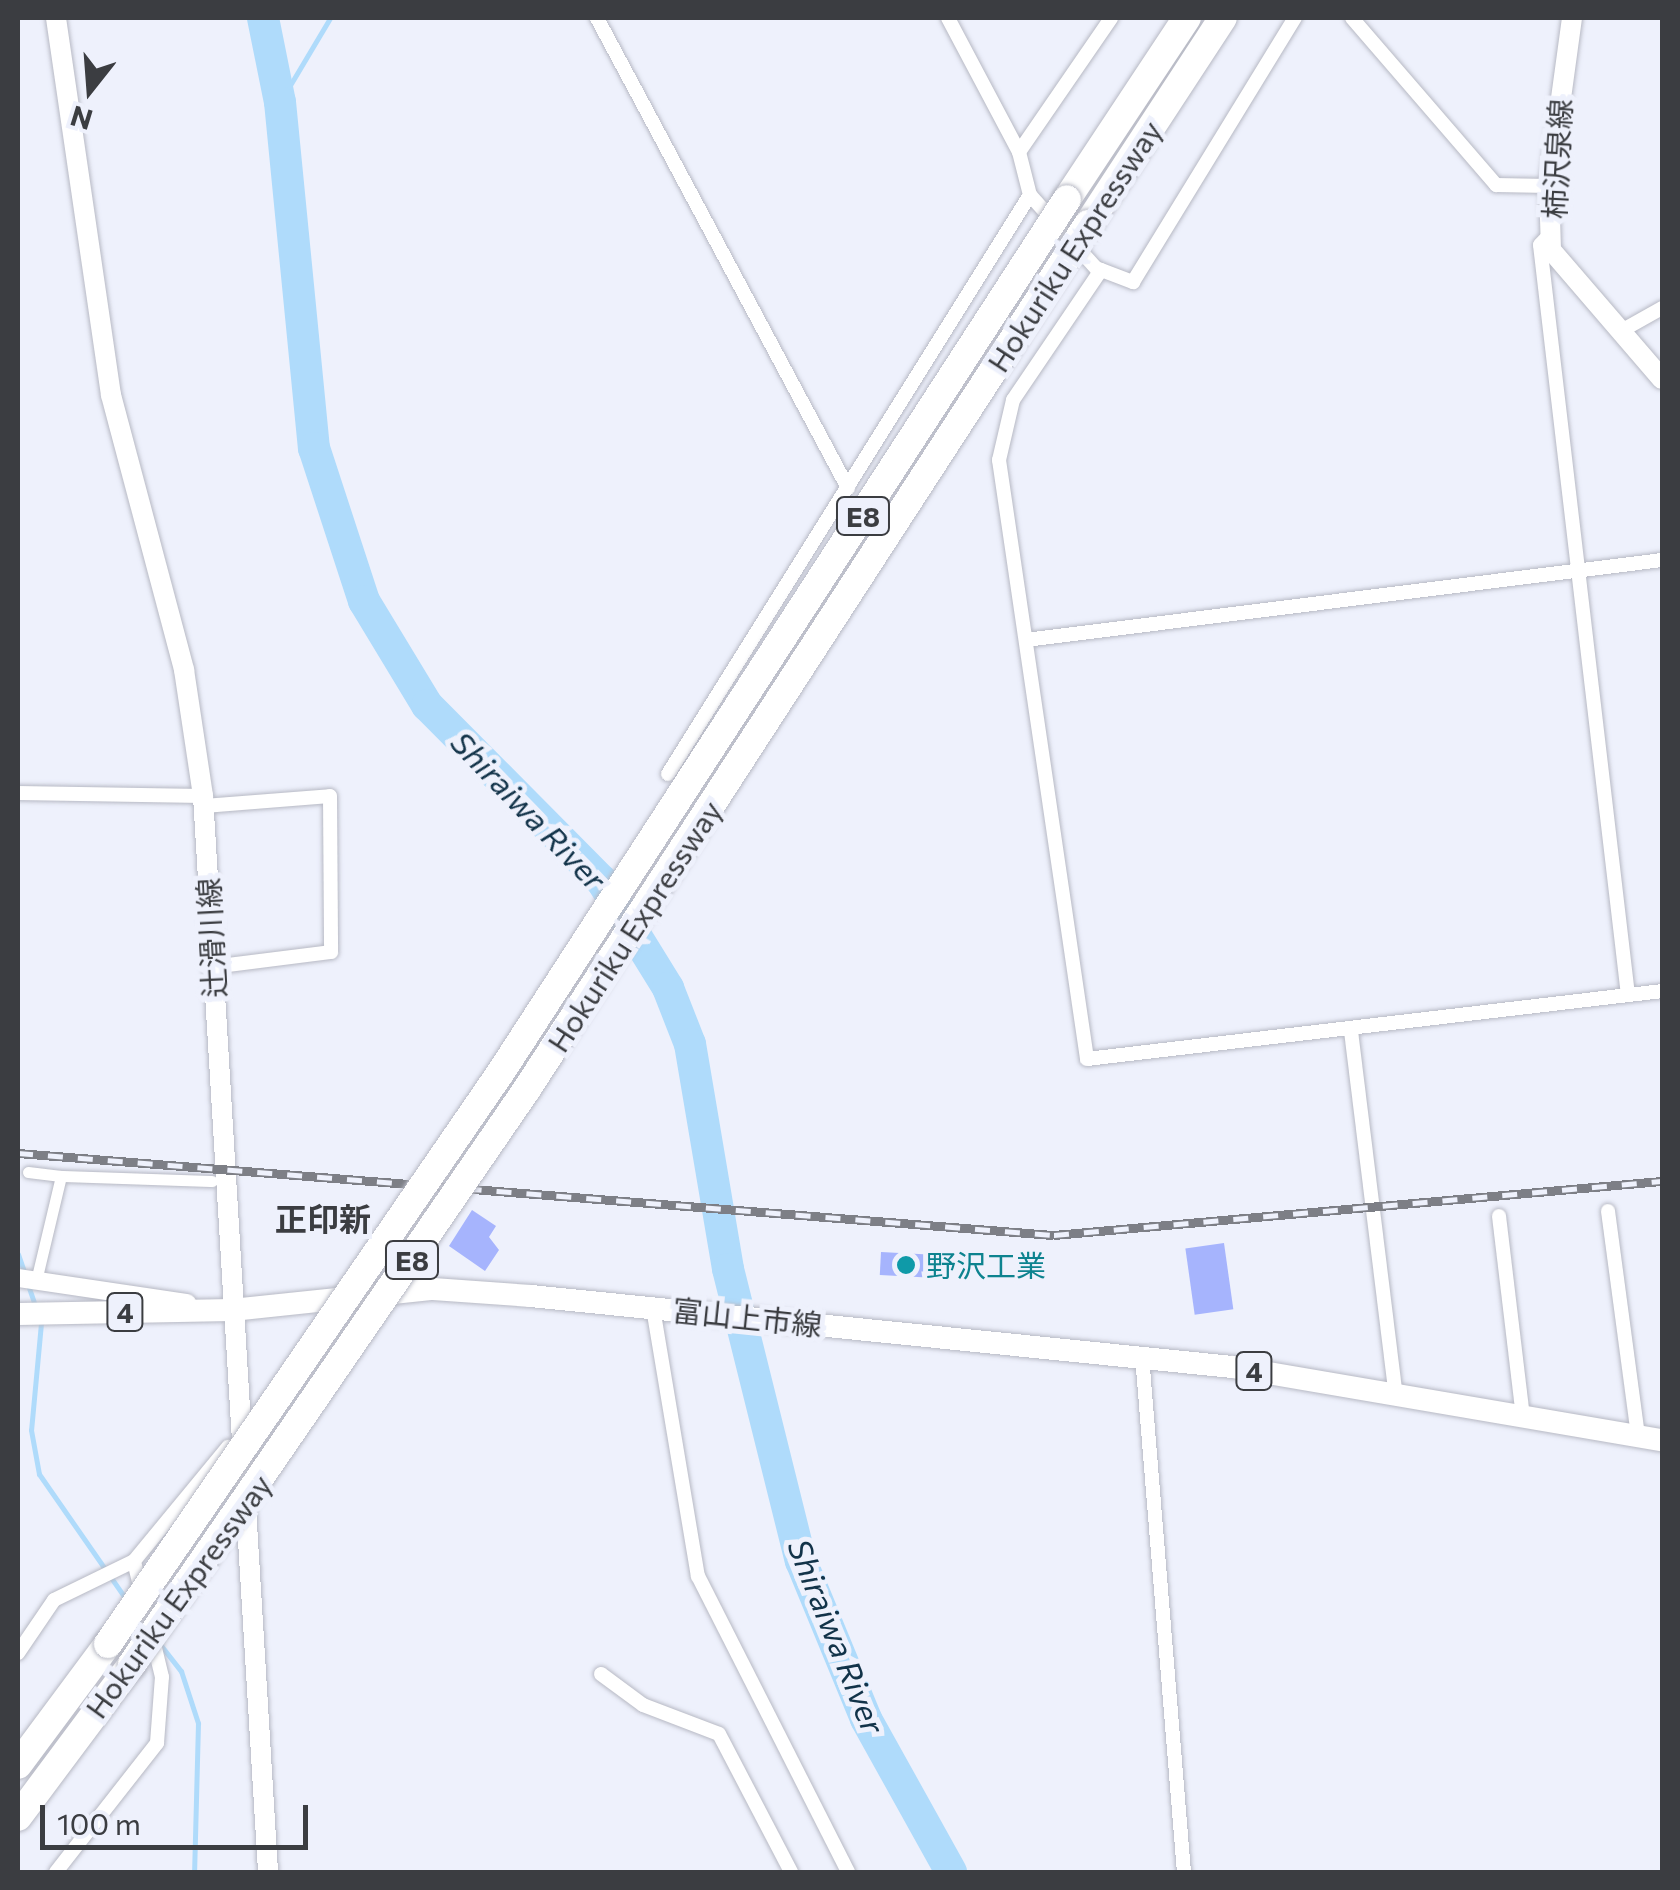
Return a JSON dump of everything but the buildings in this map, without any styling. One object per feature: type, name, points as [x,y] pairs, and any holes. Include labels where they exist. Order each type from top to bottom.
[{"type":"highway","name":"Hokuriku Expressway","points":[[18,1765],[108,1644],[502,1072],[1187,18]]},
{"type":"highway","name":"Hokuriku Expressway","points":[[18,1816],[132,1664],[527,1090],[1223,18]]},
{"type":"main road","name":"辻滑川線","points":[[56,18],[111,395],[184,670],[203,801],[238,1435],[268,1872]]},
{"type":"main road","name":"柿沢泉線","points":[[1572,18],[1549,186],[1551,250],[1662,379]]},
{"type":"main road","name":"4","points":[[18,1314],[232,1310],[433,1289],[653,1308]]},
{"type":"main road","name":"富山上市線","points":[[653,1308],[1142,1356]]},
{"type":"main road","name":"4","points":[[1142,1356],[1662,1440]]},
{"type":"street","points":[[597,18],[848,488]]},
{"type":"street","points":[[948,18],[1020,152],[1030,194],[1101,270],[1134,282],[1154,262],[1296,18]]},
{"type":"street","points":[[1020,152],[1111,18]]},
{"type":"street","points":[[1352,18],[1496,185],[1549,186]]},
{"type":"street","points":[[668,774],[1030,194]]},
{"type":"street","points":[[1553,231],[1540,245],[1574,571],[1628,995]]},
{"type":"street","points":[[1101,270],[1013,400],[999,460],[1087,1059],[1351,1031],[1662,991]]},
{"type":"street","points":[[1621,331],[1662,308]]},
{"type":"street","points":[[1026,640],[1662,560]]},
{"type":"street","points":[[18,793],[203,801],[330,796],[331,952],[212,966]]},
{"type":"street","points":[[1351,1031],[1396,1395]]},
{"type":"street","points":[[28,1172],[212,1181]]},
{"type":"street","points":[[61,1176],[27,1280],[232,1310]]},
{"type":"street","points":[[1608,1212],[1638,1436]]},
{"type":"street","points":[[1500,1216],[1524,1416]]},
{"type":"street","points":[[653,1308],[698,1576],[848,1872]]},
{"type":"street","points":[[1142,1356],[1184,1872]]},
{"type":"street","points":[[18,1652],[54,1600],[134,1561],[238,1435]]},
{"type":"street","points":[[56,1872],[157,1744],[162,1677],[134,1561]]},
{"type":"street","points":[[601,1674],[643,1705],[720,1734],[790,1872]]},
{"type":"waterway","name":"Shiraiwa River","points":[[263,18],[280,102],[314,448],[364,601],[427,705],[602,881],[668,988],[690,1044],[728,1269],[801,1561],[866,1719],[951,1872]]},
{"type":"waterway","points":[[280,102],[330,18]]},
{"type":"waterway","points":[[18,1254],[25,1274]]},
{"type":"waterway","points":[[28,1285],[36,1308]]},
{"type":"waterway","points":[[41,1323],[31,1430],[39,1474],[128,1602]]},
{"type":"waterway","points":[[159,1643],[181,1671],[198,1723],[194,1872]]},
{"type":"railway","points":[[18,1153],[1054,1235],[1662,1181]]},
{"type":"place","name":"野沢工業","points":[[906,1265]]},
{"type":"district","name":"正印新","points":[[323,1218]]}]
